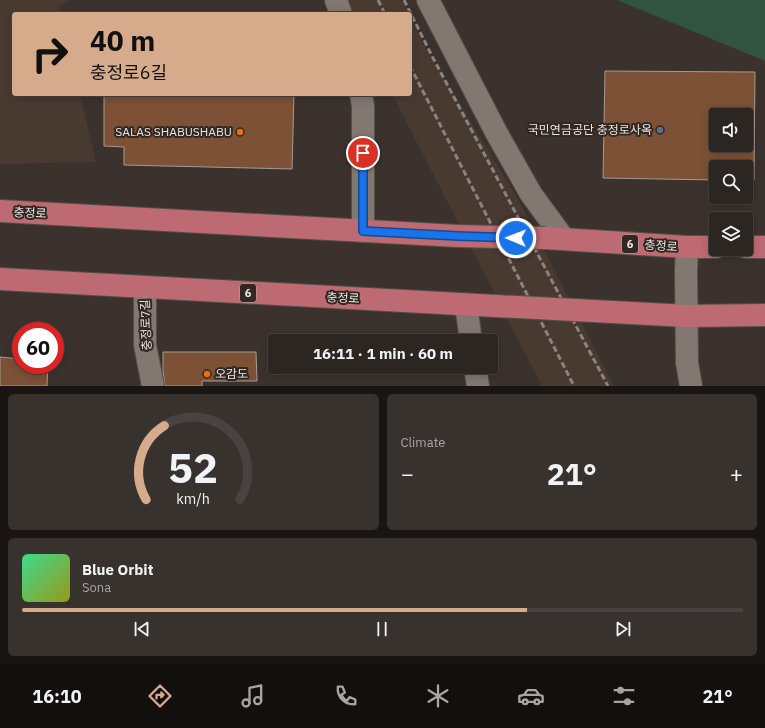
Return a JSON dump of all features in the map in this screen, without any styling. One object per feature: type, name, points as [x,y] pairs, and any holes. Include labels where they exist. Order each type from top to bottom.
[{"type":"main road","name":"충정로","points":[[0,211],[458,236],[554,239],[709,247]]},
{"type":"main road","points":[[753,247],[765,247]]},
{"type":"main road","name":"충정로","points":[[0,279],[687,316],[765,315]]},
{"type":"street","points":[[336,0],[339,12]]},
{"type":"street","points":[[428,0],[496,132],[531,194],[554,239]]},
{"type":"street","points":[[361,96],[363,106],[363,231]]},
{"type":"street","name":"충정로","points":[[687,247],[687,363],[691,386]]},
{"type":"street","name":"충정로7길","points":[[145,287],[145,345],[152,386]]},
{"type":"street","points":[[466,305],[470,334]]},
{"type":"street","points":[[476,374],[478,386]]},
{"type":"shaded area","points":[[0,0],[70,0],[60,6],[61,12],[12,12],[12,96],[80,96],[96,162],[0,164]]},
{"type":"shaded area","points":[[344,0],[402,0],[408,12],[350,12]]},
{"type":"shaded area","points":[[412,21],[422,42],[519,201],[614,386],[542,386],[393,96],[412,96]]},
{"type":"green space","points":[[617,0],[765,0],[765,61]]},
{"type":"building","name":"국민연금공단 충정로사옥","points":[[605,71],[755,72],[754,180],[753,160],[709,160],[709,180],[603,178]]},
{"type":"building","points":[[104,96],[294,96],[292,169],[124,165],[124,147],[104,146]]},
{"type":"building","points":[[163,352],[256,352],[257,381],[202,381],[202,386],[165,386]]},
{"type":"building","points":[[0,357],[12,358],[12,374],[48,374],[47,386],[0,386]]},
{"type":"railway","points":[[378,0],[384,12]]},
{"type":"railway","points":[[404,0],[410,12]]},
{"type":"railway","points":[[412,16],[608,386]]},
{"type":"railway","points":[[412,70],[574,386]]},
{"type":"place","name":"국민연금공단 충정로사옥","points":[[660,130]]},
{"type":"place","name":"SALAS SHABUSHABU","points":[[240,132]]},
{"type":"place","name":"오감도","points":[[207,374]]},
{"type":"route","points":[[363,153],[363,231],[516,238]]}]
